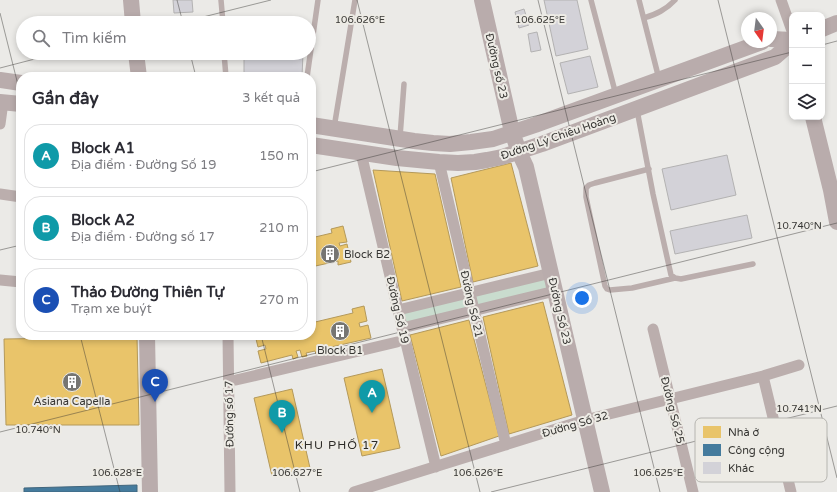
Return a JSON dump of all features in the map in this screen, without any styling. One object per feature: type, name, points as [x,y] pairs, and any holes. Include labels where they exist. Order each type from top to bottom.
[{"type":"main road","points":[[131,0],[132,16]]},
{"type":"main road","name":"Đường số 23","points":[[482,0],[512,132]]},
{"type":"main road","points":[[825,28],[837,23]]},
{"type":"main road","name":"Đường Lý Chiêu Hoàng","points":[[777,40],[789,41]]},
{"type":"main road","name":"Đường Lý Chiêu Hoàng","points":[[316,146],[397,158],[439,162],[475,162],[502,157],[519,152],[774,56],[784,50],[789,44]]},
{"type":"main road","name":"Đường Lý Chiêu Hoàng","points":[[316,126],[433,143],[450,144],[493,139],[746,48]]},
{"type":"main road","points":[[137,60],[138,72]]},
{"type":"main road","points":[[0,80],[16,82]]},
{"type":"main road","points":[[2,102],[16,103]]},
{"type":"main road","points":[[814,120],[834,189],[837,222]]},
{"type":"main road","name":"Đường Số 23","points":[[512,132],[526,167],[585,420],[598,491]]},
{"type":"main road","points":[[147,340],[150,492]]},
{"type":"street","points":[[781,0],[789,23]]},
{"type":"street","points":[[0,124],[2,102]]},
{"type":"street","name":"Đường Số 19","points":[[362,153],[402,328],[436,467]]},
{"type":"street","name":"Đường Số 21","points":[[439,162],[506,445]]},
{"type":"street","points":[[0,194],[16,196]]},
{"type":"street","points":[[398,310],[551,273]]},
{"type":"street","points":[[0,280],[16,282]]},
{"type":"street","points":[[402,328],[555,291]]},
{"type":"street","name":"Đường Số 25","points":[[653,329],[693,492]]},
{"type":"street","name":"Đường số 17","points":[[228,340],[230,492]]},
{"type":"street","points":[[236,380],[397,342]]},
{"type":"street","name":"Đường Số 32","points":[[354,492],[585,420],[762,376],[799,365]]},
{"type":"street","points":[[762,376],[772,418]]},
{"type":"street","points":[[788,482],[791,492]]},
{"type":"lane","points":[[221,0],[222,16]]},
{"type":"lane","points":[[316,16],[318,0]]},
{"type":"lane","points":[[334,128],[355,0]]},
{"type":"lane","points":[[591,0],[616,95]]},
{"type":"lane","points":[[639,0],[659,80]]},
{"type":"lane","points":[[644,18],[661,12],[675,0]]},
{"type":"lane","points":[[225,60],[226,72]]},
{"type":"lane","points":[[308,72],[309,60]]},
{"type":"lane","points":[[400,139],[404,84]]},
{"type":"lane","points":[[637,108],[671,275],[675,278]]},
{"type":"lane","points":[[649,169],[589,184],[586,188],[586,197],[605,286],[607,289],[632,288],[675,278],[753,264]]},
{"type":"green space","points":[[546,278],[548,289],[476,306],[474,295]]},
{"type":"green space","points":[[466,297],[469,308],[404,324],[402,313]]},
{"type":"building: Nhà ở","points":[[511,163],[538,266],[473,282],[451,178]]},
{"type":"building: Nhà ở","points":[[373,170],[435,174],[461,287],[402,301]]},
{"type":"building: Nhà ở","name":"Block B2","points":[[343,226],[347,242],[339,243],[340,246],[347,244],[351,262],[338,265],[338,261],[316,266],[316,237],[332,233],[331,229]]},
{"type":"building: Nhà ở","points":[[543,302],[572,415],[509,434],[483,317]]},
{"type":"building: Nhà ở","name":"Block B1","points":[[364,306],[367,321],[359,323],[360,327],[368,325],[371,338],[331,347],[332,350],[325,352],[324,345],[321,346],[322,352],[316,354],[315,351],[306,353],[307,356],[302,357],[300,350],[296,351],[298,357],[293,359],[292,355],[261,363],[258,351],[266,349],[265,345],[258,347],[256,340],[316,340],[316,322],[353,313],[352,309]]},
{"type":"building: Nhà ở","points":[[469,320],[499,436],[441,456],[410,335]]},
{"type":"building: Nhà ở","name":"Asiana Capella","points":[[4,339],[137,340],[139,425],[6,425]]},
{"type":"building: Nhà ở","points":[[382,369],[400,448],[362,456],[344,378]]},
{"type":"building: Nhà ở","points":[[292,389],[310,468],[272,476],[254,398]]},
{"type":"building: Công cộng","points":[[137,485],[137,492],[24,492],[24,488]]},
{"type":"building: Khác","points":[[173,0],[192,0],[193,12],[174,13]]},
{"type":"building: Khác","points":[[544,0],[577,0],[588,49],[556,56]]},
{"type":"building: Khác","points":[[524,9],[529,25],[519,28],[515,12]]},
{"type":"building: Khác","points":[[537,32],[541,50],[531,52],[528,34]]},
{"type":"building: Khác","points":[[590,56],[598,87],[568,94],[560,63]]},
{"type":"building: Khác","points":[[244,60],[303,60],[302,72],[244,72]]},
{"type":"building: Khác","points":[[727,155],[736,195],[671,210],[662,169]]},
{"type":"building: Khác","points":[[747,215],[752,238],[675,254],[670,231]]},
{"type":"place","name":"Block B2","points":[[330,254]]},
{"type":"place","name":"Block B1","points":[[340,331]]},
{"type":"place","name":"Asiana Capella","points":[[72,382]]},
{"type":"place","name":"Thảo Đường Thiên Tự","points":[[155,402]]},
{"type":"place","name":"Block A1","points":[[372,413]]},
{"type":"place","name":"Block A2","points":[[282,433]]},
{"type":"district","name":"KHU PHỐ 17","points":[[337,445]]}]
